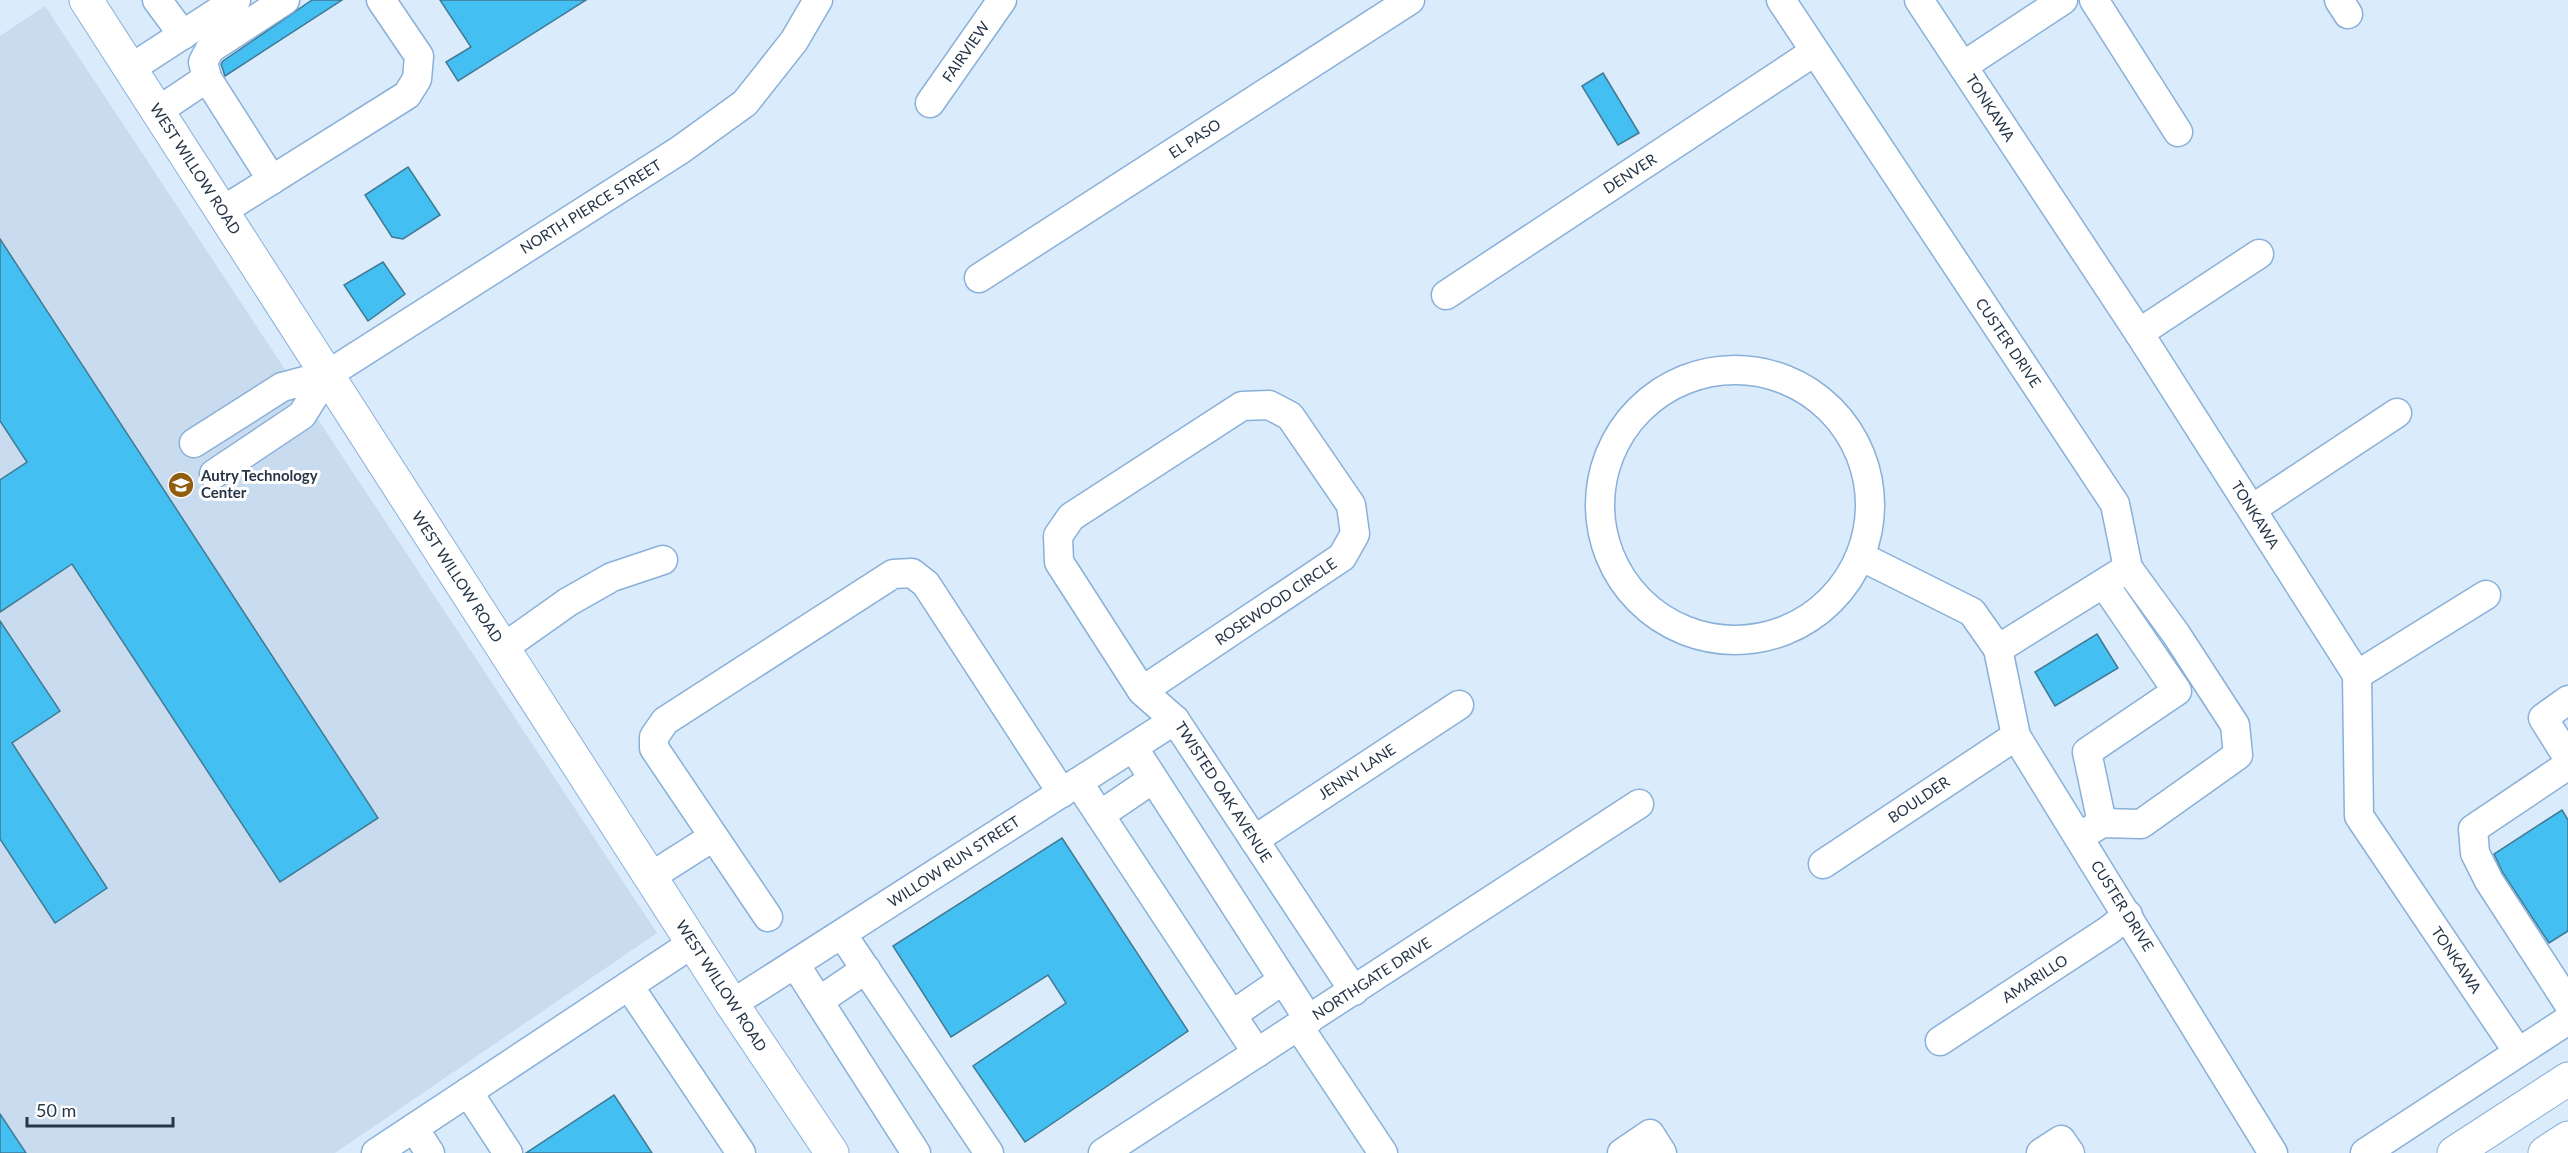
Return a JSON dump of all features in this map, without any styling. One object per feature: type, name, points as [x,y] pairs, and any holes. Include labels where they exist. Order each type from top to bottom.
[{"type":"main road","name":"WEST WILLOW ROAD","points":[[93,2],[130,69],[693,944],[832,1153]]},
{"type":"main road","points":[[2454,1153],[2568,1079]]},
{"type":"main road","points":[[2545,1153],[2568,1138]]},
{"type":"street","points":[[157,0],[183,34]]},
{"type":"street","points":[[130,69],[236,0]]},
{"type":"street","points":[[272,180],[207,78],[203,62],[210,49],[285,0]]},
{"type":"street","points":[[222,211],[406,95],[417,79],[419,56],[381,0]]},
{"type":"street","name":"NORTH PIERCE STREET","points":[[327,375],[680,150],[745,103],[794,41],[819,0]]},
{"type":"street","name":"FAIRVIEW","points":[[930,103],[1002,0]]},
{"type":"street","name":"EL PASO","points":[[979,278],[1410,0]]},
{"type":"street","name":"CUSTER DRIVE","points":[[1781,0],[2115,504],[2128,568]]},
{"type":"street","name":"TONKAWA","points":[[1919,0],[2139,333],[2357,675],[2359,816],[2517,1052]]},
{"type":"street","points":[[1963,66],[2063,0]]},
{"type":"street","points":[[2094,0],[2178,132]]},
{"type":"street","name":"DENVER","points":[[1446,295],[1814,52]]},
{"type":"street","points":[[158,111],[207,78]]},
{"type":"street","points":[[2139,333],[2259,254]]},
{"type":"street","points":[[1715,370],[1785,378],[1826,403],[1855,440],[1870,485],[1869,532],[1862,557],[1852,577],[1827,607],[1786,632],[1740,642],[1693,635],[1651,613],[1610,560],[1599,514],[1604,467],[1633,413],[1670,384],[1715,370]]},
{"type":"street","points":[[194,442],[282,387],[327,375]]},
{"type":"street","points":[[214,474],[302,415],[327,375]]},
{"type":"street","name":"ROSEWOOD CIRCLE","points":[[1058,536],[1071,517],[1242,406],[1269,405],[1290,416],[1351,505],[1355,534],[1342,557],[1142,691]]},
{"type":"street","points":[[2252,508],[2397,413]]},
{"type":"street","name":"TWISTED OAK AVENUE","points":[[1058,536],[1059,562],[1142,691],[1175,720],[1354,991]]},
{"type":"street","name":"CUSTER DRIVE","points":[[1862,557],[1972,612],[1998,649],[2016,736],[2090,830],[2128,915],[2273,1153]]},
{"type":"street","points":[[503,648],[568,602],[612,577],[663,560]]},
{"type":"street","points":[[1998,649],[2128,568],[2202,675],[2235,725],[2238,755],[2141,824],[2090,830],[2087,752],[2202,675]]},
{"type":"street","points":[[768,917],[654,748],[654,737],[665,721],[893,574],[912,573],[926,584],[1070,787],[1100,815],[1257,1053]]},
{"type":"street","points":[[2104,584],[2177,691]]},
{"type":"street","points":[[2357,675],[2486,595]]},
{"type":"street","points":[[2568,700],[2542,718],[2568,758]]},
{"type":"street","name":"JENNY LANE","points":[[1254,840],[1459,705]]},
{"type":"street","name":"WILLOW RUN STREET","points":[[732,1004],[1175,720]]},
{"type":"street","name":"BOULDER","points":[[1822,864],[2016,736]]},
{"type":"street","points":[[1133,747],[1283,980],[1304,1023],[1383,1153]]},
{"type":"street","points":[[2568,765],[2473,829],[2475,853],[2489,881],[2568,1003]]},
{"type":"street","points":[[1100,815],[1154,779]]},
{"type":"street","name":"NORTHGATE DRIVE","points":[[1103,1153],[1639,804]]},
{"type":"street","points":[[651,877],[713,837]]},
{"type":"street","name":"AMARILLO","points":[[1940,1041],[2109,930],[2128,915]]},
{"type":"street","points":[[842,934],[989,1153]]},
{"type":"street","points":[[376,1153],[693,944]]},
{"type":"street","points":[[795,964],[916,1153]]},
{"type":"street","points":[[819,1001],[866,969]]},
{"type":"street","points":[[1232,1015],[1283,980]]},
{"type":"street","points":[[629,986],[741,1153]]},
{"type":"street","points":[[2365,1153],[2568,1020]]},
{"type":"street","points":[[468,1092],[508,1153]]},
{"type":"street","points":[[414,1128],[430,1153]]},
{"type":"street","points":[[1622,1153],[1650,1134],[1662,1153]]},
{"type":"street","points":[[2041,1153],[2061,1140],[2070,1153]]},
{"type":"shaded area","name":"Autry Technology Center","points":[[45,6],[657,933],[335,1153],[0,1153],[0,36]]},
{"type":"building","points":[[312,0],[342,0],[225,76],[221,64],[223,61]]},
{"type":"building","points":[[440,0],[586,0],[458,81],[446,62],[471,47]]},
{"type":"building","points":[[1603,73],[1639,133],[1618,145],[1582,86]]},
{"type":"building","points":[[408,167],[440,215],[403,239],[392,237],[365,195]]},
{"type":"building","points":[[0,239],[378,818],[280,882],[72,564],[0,612],[0,480],[27,462],[0,421]]},
{"type":"building","points":[[383,262],[405,294],[368,321],[344,285]]},
{"type":"building","points":[[0,621],[60,711],[12,743],[107,888],[55,923],[0,839]]},
{"type":"building","points":[[2097,634],[2118,668],[2055,706],[2035,672]]},
{"type":"building","points":[[2562,810],[2568,820],[2568,931],[2549,943],[2503,873],[2494,854]]},
{"type":"building","points":[[1062,838],[1188,1031],[1025,1142],[973,1066],[1066,1003],[1048,975],[951,1037],[893,946]]},
{"type":"building","points":[[614,1095],[652,1153],[526,1153]]},
{"type":"building","points":[[0,1114],[26,1153],[0,1153]]},
{"type":"place","name":"Autry Technology Center","points":[[181,485]]}]
